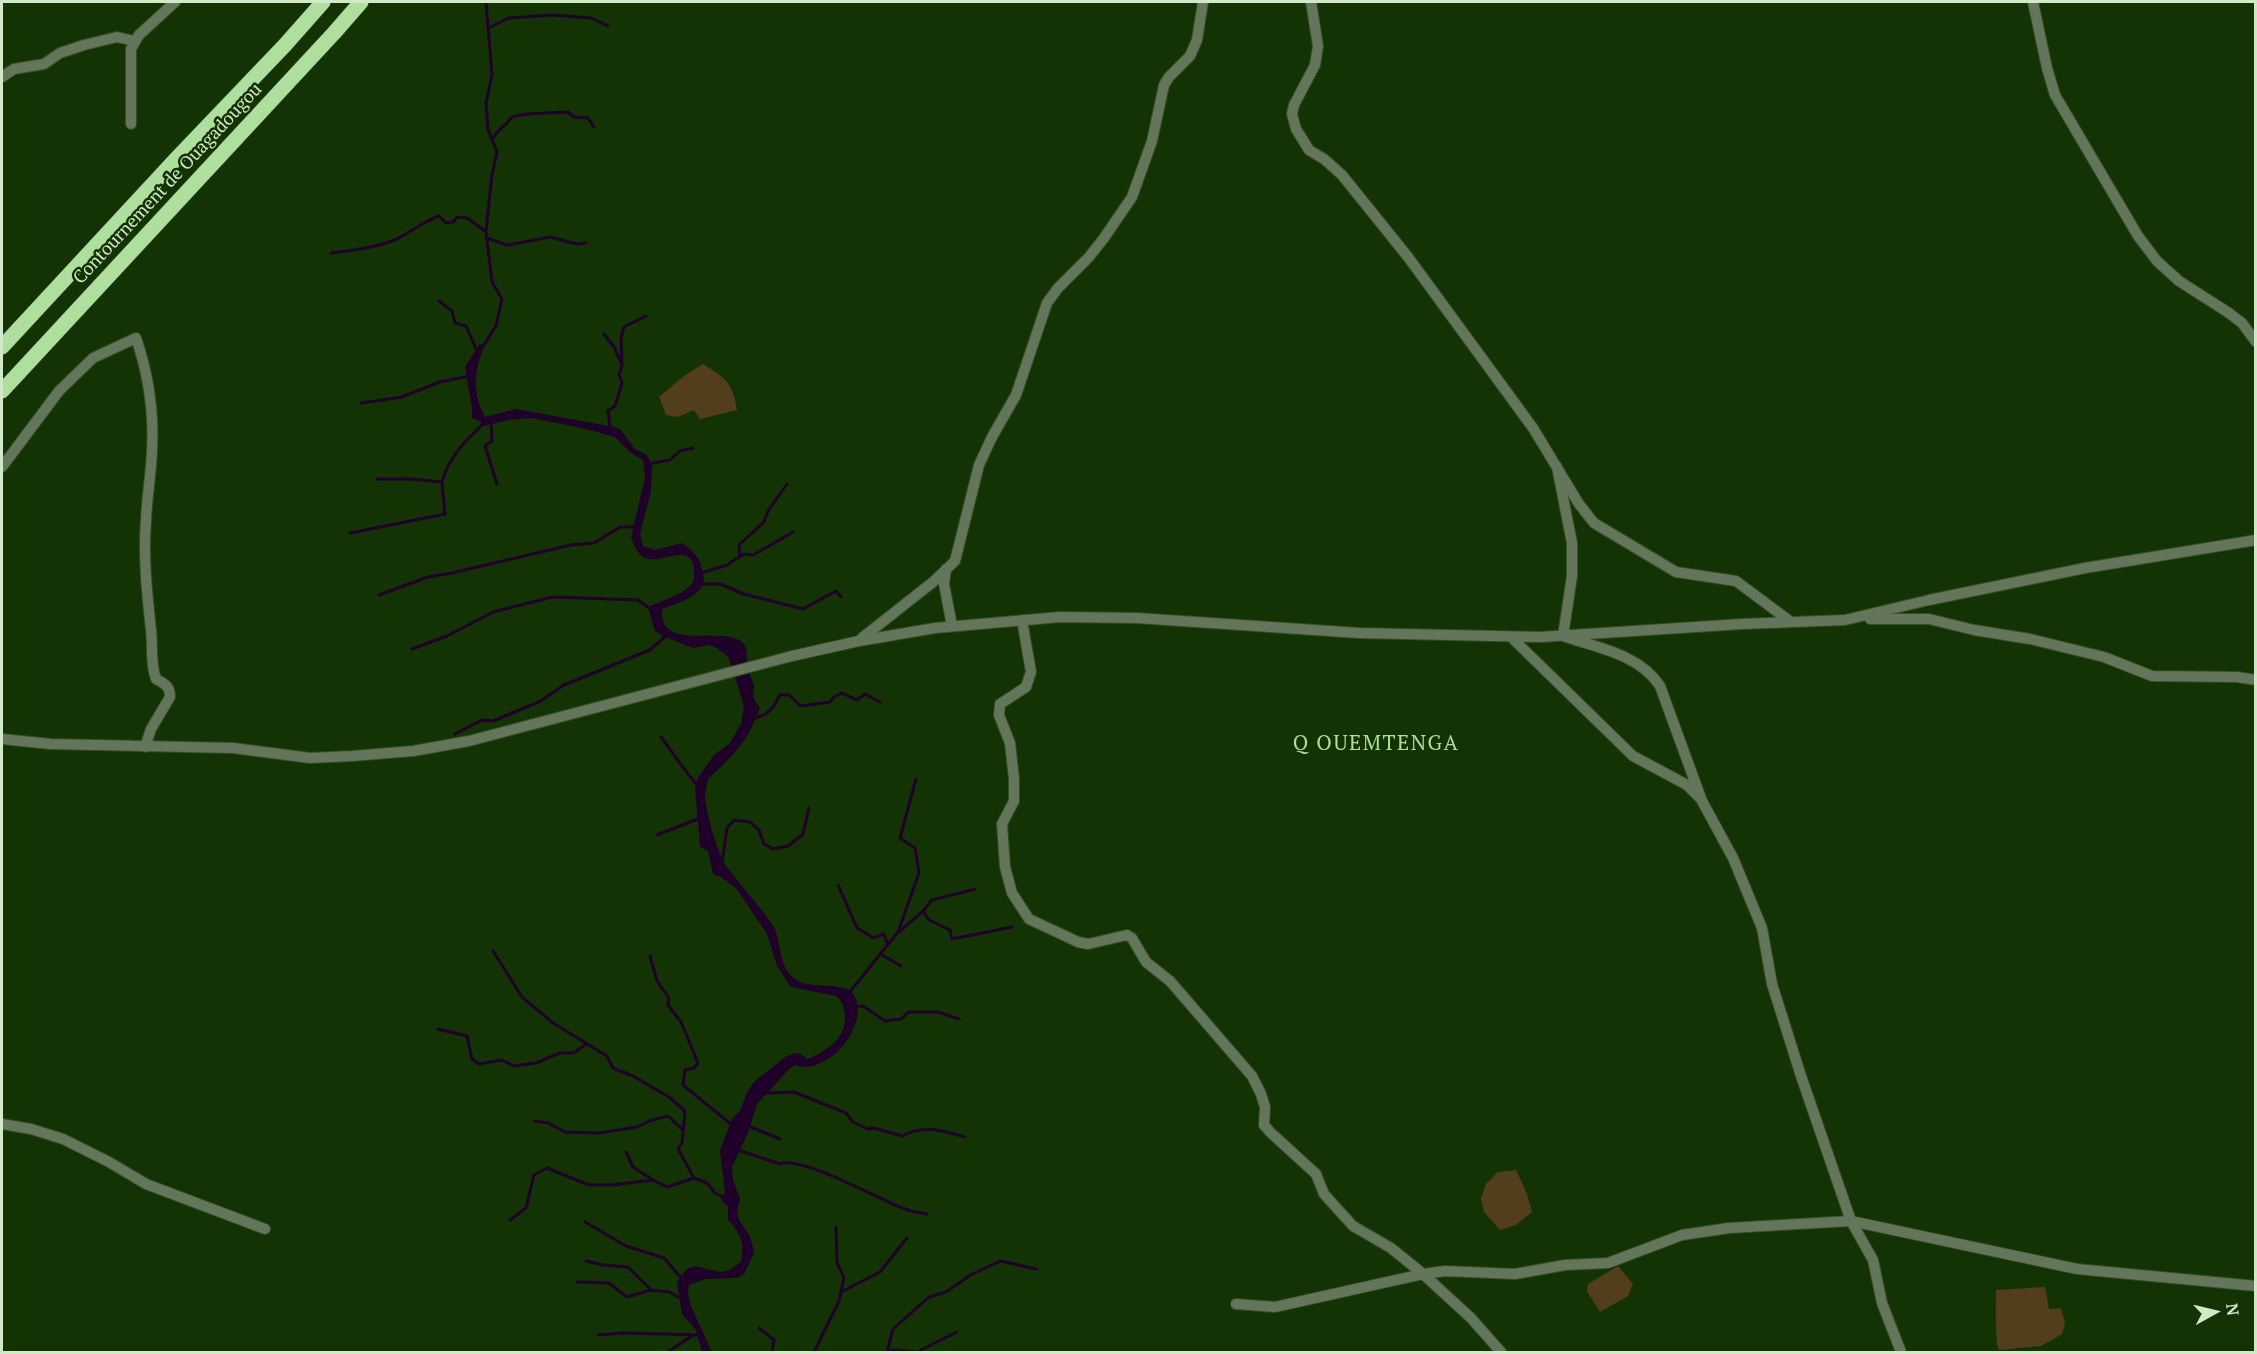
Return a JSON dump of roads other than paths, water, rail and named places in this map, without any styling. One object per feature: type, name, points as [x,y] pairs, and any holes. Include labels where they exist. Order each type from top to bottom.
[{"type":"highway","name":"Contournement de Ouagadougou","points":[[2,347],[323,2]]},
{"type":"highway","name":"Contournement de Ouagadougou","points":[[2,392],[361,2]]},
{"type":"street","points":[[131,124],[131,49],[134,41],[175,2]]},
{"type":"street","points":[[859,641],[933,582],[955,561],[979,465],[1016,395],[1047,303],[1058,288],[1089,257],[1132,197],[1152,141],[1164,85],[1190,56],[1197,40],[1203,2]]},
{"type":"street","points":[[1311,2],[1318,46],[1315,64],[1294,105],[1292,114],[1296,129],[1309,150],[1342,175],[1408,257],[1502,384],[1594,523],[1677,572],[1736,581],[1791,622]]},
{"type":"street","points":[[2033,2],[2055,95],[2138,236],[2157,261],[2179,281],[2242,323],[2256,342]]},
{"type":"street","points":[[2,78],[14,69],[44,64],[60,52],[84,45],[117,37],[134,41]]},
{"type":"street","points":[[2,467],[59,391],[93,358],[136,338],[145,371],[152,419],[153,448],[146,542],[146,585],[153,648],[152,670],[156,679],[166,685],[170,691],[170,697],[151,729],[144,747]]},
{"type":"street","points":[[1557,467],[1572,543],[1572,576],[1563,636]]},
{"type":"street","points":[[1845,620],[2085,568],[2256,540]]},
{"type":"street","points":[[946,569],[944,584],[952,626]]},
{"type":"street","points":[[2,739],[51,744],[233,748],[310,758],[413,751],[469,741],[859,641],[952,626],[1060,617],[1137,618],[1359,633],[1511,637],[1791,622],[1929,619],[1974,630],[2030,639],[2104,657],[2152,676],[2256,680]]},
{"type":"street","points":[[1022,620],[1031,672],[1026,687],[1000,704],[999,715],[1010,743],[1014,779],[1014,801],[1002,824],[1005,867],[1012,893],[1029,919],[1078,942],[1088,944],[1127,935],[1131,938],[1146,962],[1170,981],[1252,1076],[1265,1107],[1264,1125],[1316,1174],[1324,1194],[1353,1226],[1392,1248],[1423,1274],[1471,1318],[1501,1353]]},
{"type":"street","points":[[1563,636],[1631,659],[1653,676],[1660,686],[1702,801],[1733,858],[1762,928],[1772,984],[1851,1221],[1873,1260],[1882,1303],[1901,1353]]},
{"type":"street","points":[[1511,637],[1633,756],[1687,785],[1702,801]]},
{"type":"street","points":[[2,1124],[31,1129],[63,1139],[146,1184],[266,1229]]},
{"type":"street","points":[[1236,1304],[1275,1307],[1445,1270],[1515,1274],[1565,1265],[1608,1263],[1682,1235],[1729,1228],[1851,1221],[2077,1269],[2256,1286]]},
{"type":"waterway","points":[[484,345],[496,326],[502,299],[492,282],[486,231],[497,152],[488,129],[486,104],[492,74],[486,2]]},
{"type":"waterway","points":[[488,28],[509,18],[552,15],[591,18],[608,26]]},
{"type":"waterway","points":[[492,140],[512,117],[526,114],[568,112],[574,117],[588,118],[594,127]]},
{"type":"waterway","points":[[331,253],[389,242],[439,216],[446,223],[453,222],[457,217],[467,218],[485,231]]},
{"type":"waterway","points":[[486,238],[508,245],[550,237],[577,244],[586,243]]},
{"type":"waterway","points":[[439,301],[452,311],[455,323],[466,326],[477,351]]},
{"type":"waterway","points":[[610,427],[608,411],[615,406],[622,383],[619,374],[622,366],[621,338],[624,327],[646,316]]},
{"type":"waterway","points":[[604,334],[614,347],[621,363]]},
{"type":"waterway","points":[[361,403],[402,397],[440,382],[469,376]]},
{"type":"waterway","points":[[491,422],[492,441],[485,446],[497,484]]},
{"type":"waterway","points":[[377,479],[442,482],[453,457],[484,423]]},
{"type":"waterway","points":[[648,464],[670,460],[680,451],[693,448]]},
{"type":"waterway","points":[[350,533],[445,514],[442,483]]},
{"type":"waterway","points":[[740,556],[739,545],[764,522],[768,511],[787,484]]},
{"type":"waterway","points":[[379,595],[428,577],[571,545],[594,543],[620,527],[635,527]]},
{"type":"waterway","points":[[701,573],[727,565],[744,554],[753,555],[793,532]]},
{"type":"waterway","points":[[702,584],[720,584],[744,594],[803,609],[836,591],[841,597]]},
{"type":"waterway","points":[[412,649],[447,636],[493,612],[553,597],[638,600],[649,608]]},
{"type":"waterway","points":[[455,734],[482,720],[493,721],[539,702],[564,685],[650,650],[666,636]]},
{"type":"waterway","points":[[753,718],[770,711],[780,695],[789,695],[801,706],[830,702],[842,693],[857,700],[865,694],[880,702]]},
{"type":"waterway","points":[[661,737],[697,785]]},
{"type":"waterway","points":[[849,993],[898,932],[919,873],[915,848],[900,838],[916,779]]},
{"type":"waterway","points":[[722,863],[727,828],[734,820],[750,822],[759,830],[764,844],[773,849],[788,846],[803,834],[809,808]]},
{"type":"waterway","points":[[657,835],[700,818]]},
{"type":"waterway","points":[[838,885],[857,928],[874,938],[884,934],[888,945]]},
{"type":"waterway","points":[[923,911],[932,900],[975,889]]},
{"type":"waterway","points":[[899,932],[923,911],[929,920],[950,930],[952,939],[1012,927]]},
{"type":"waterway","points":[[493,951],[522,997],[553,1023],[607,1056],[613,1068],[633,1076],[669,1097],[685,1111],[682,1143],[678,1149],[694,1178],[707,1183],[715,1193],[724,1197]]},
{"type":"waterway","points":[[882,955],[901,966]]},
{"type":"waterway","points":[[650,956],[657,981],[669,998],[668,1005],[681,1022],[698,1063],[694,1068],[685,1070],[683,1085],[732,1125]]},
{"type":"waterway","points":[[855,1007],[863,1006],[885,1021],[901,1019],[909,1012],[938,1012],[959,1019]]},
{"type":"waterway","points":[[438,1029],[467,1036],[472,1059],[479,1064],[502,1060],[514,1066],[536,1063],[560,1053],[574,1053],[586,1044]]},
{"type":"waterway","points":[[765,1093],[794,1092],[846,1113],[853,1122],[868,1129],[874,1128],[902,1136],[926,1129],[965,1137]]},
{"type":"waterway","points":[[535,1121],[548,1123],[565,1132],[600,1133],[637,1127],[668,1116],[683,1130]]},
{"type":"waterway","points":[[748,1126],[780,1139]]},
{"type":"waterway","points":[[738,1150],[780,1164],[791,1163],[805,1166],[910,1211],[927,1214]]},
{"type":"waterway","points":[[626,1152],[633,1167],[653,1180]]},
{"type":"waterway","points":[[510,1220],[526,1208],[534,1175],[547,1168],[589,1185],[653,1180],[667,1187],[694,1178]]},
{"type":"waterway","points":[[585,1222],[626,1246],[664,1258],[682,1279]]},
{"type":"waterway","points":[[814,1352],[839,1301],[844,1278],[837,1262],[836,1227]]},
{"type":"waterway","points":[[841,1292],[880,1272],[907,1238]]},
{"type":"waterway","points":[[586,1261],[628,1267],[651,1290],[669,1292],[680,1298]]},
{"type":"waterway","points":[[887,1352],[893,1329],[929,1297],[946,1292],[972,1274],[1001,1261],[1036,1269]]},
{"type":"waterway","points":[[577,1282],[609,1283],[627,1297],[651,1290]]},
{"type":"waterway","points":[[759,1328],[774,1340],[772,1352]]},
{"type":"waterway","points":[[885,1352],[894,1350],[917,1352],[957,1332]]},
{"type":"waterway","points":[[598,1335],[623,1333],[701,1335]]},
{"type":"waterway","points":[[668,1352],[693,1335]]},
{"type":"district","name":"Q OUEMTENGA","points":[[1376,744]]}]
